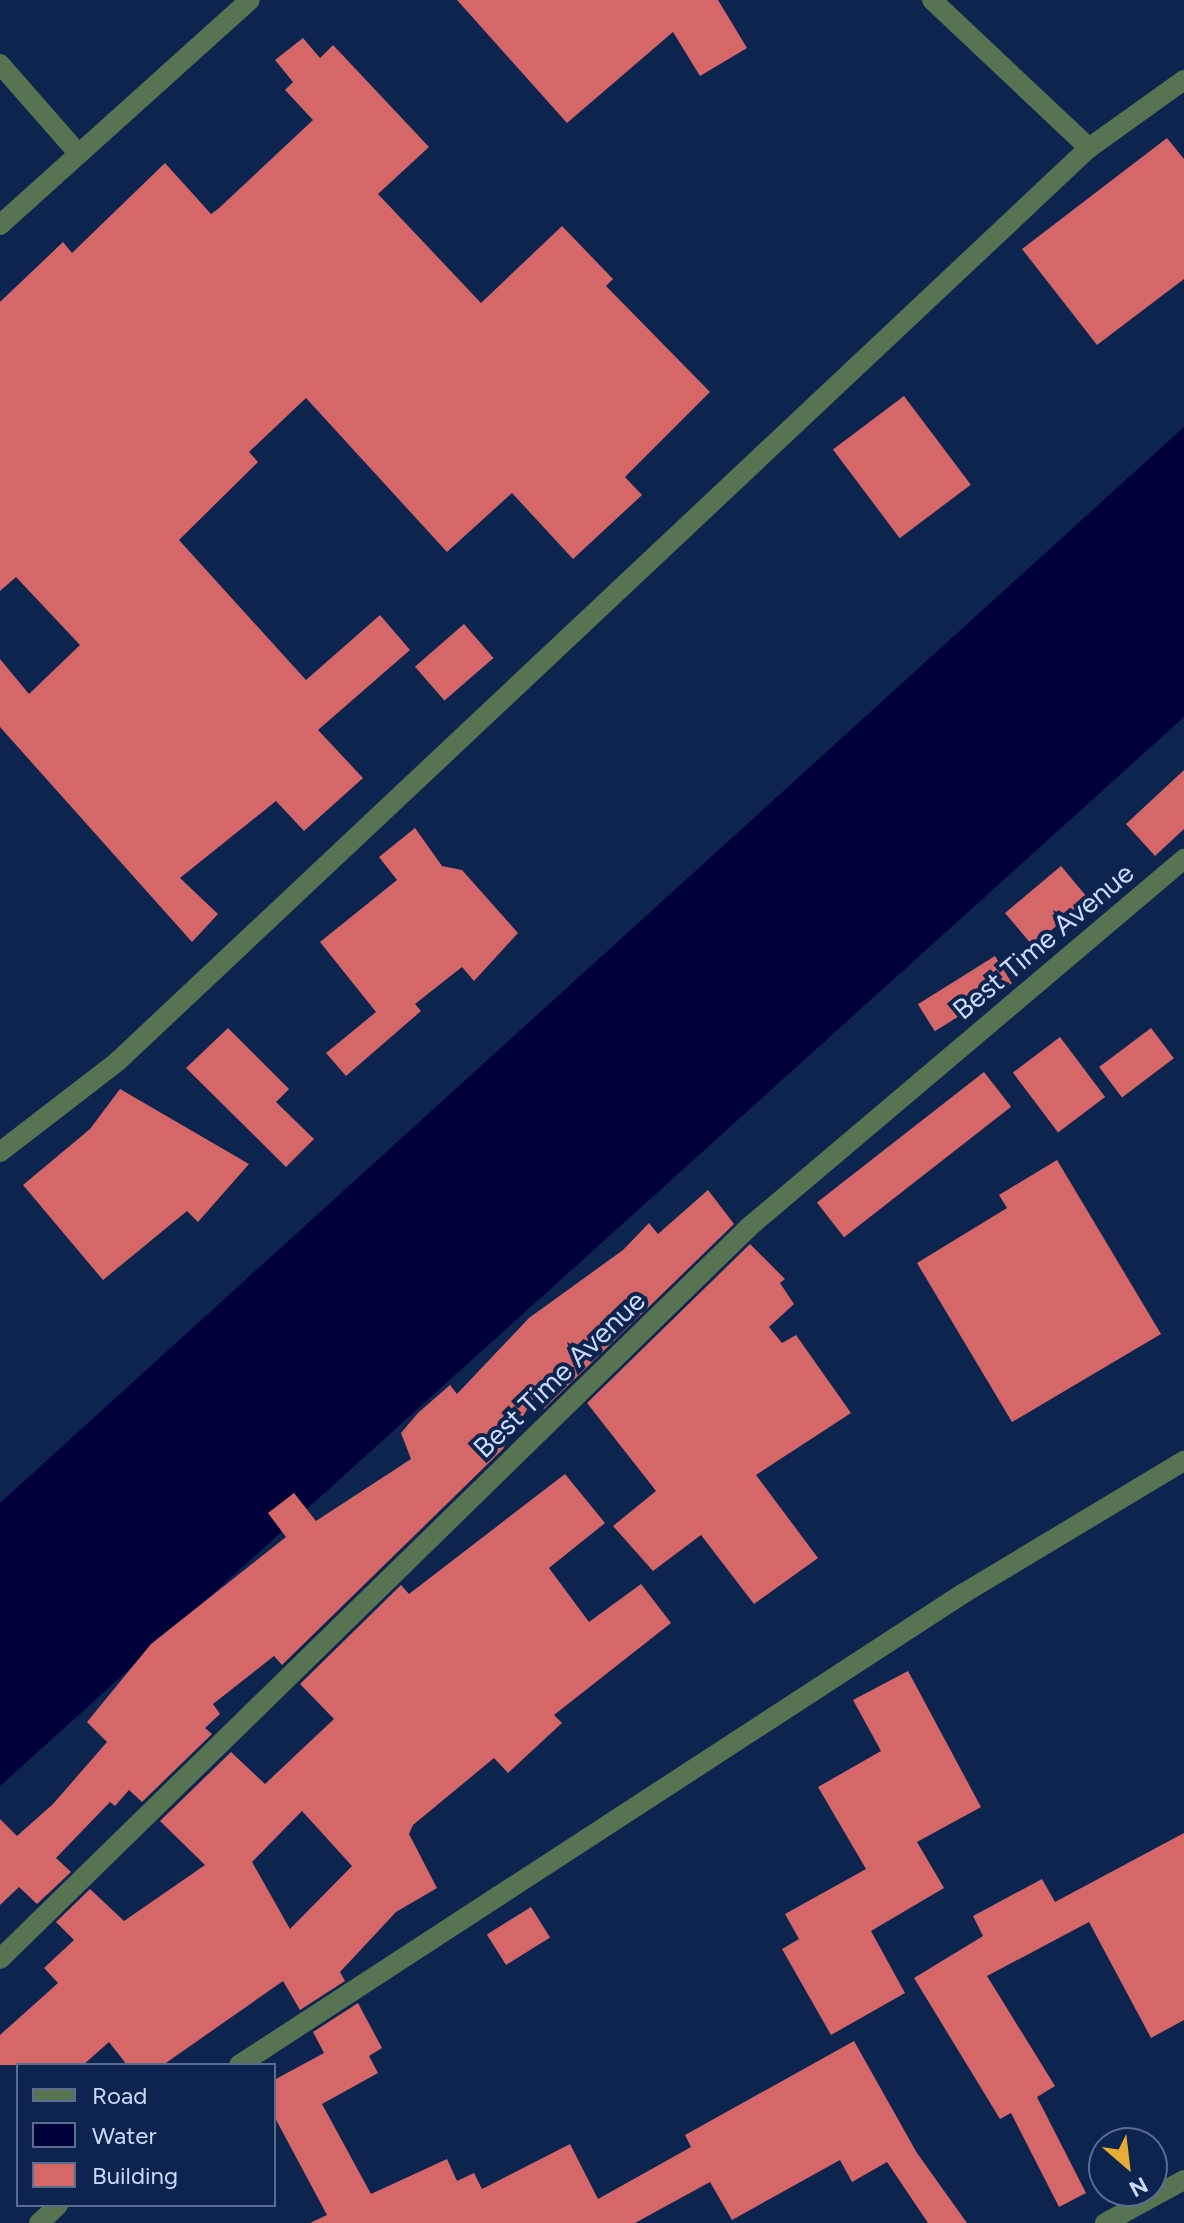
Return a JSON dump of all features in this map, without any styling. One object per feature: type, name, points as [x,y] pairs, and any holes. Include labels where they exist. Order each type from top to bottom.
[{"type":"street","points":[[0,225],[250,0]]},
{"type":"street","points":[[932,0],[1089,148]]},
{"type":"street","points":[[0,64],[78,153]]},
{"type":"street","points":[[0,1152],[118,1061],[356,831],[1089,148],[1184,80]]},
{"type":"street","name":"Best Time Avenue","points":[[0,1959],[749,1227],[1184,859]]},
{"type":"street","points":[[242,2063],[964,1593],[1184,1461]]},
{"type":"street","points":[[1105,2223],[1184,2180]]},
{"type":"street","points":[[39,2223],[56,2207]]},
{"type":"water","points":[[1184,427],[1184,717],[0,1786],[0,1503]]},
{"type":"building","points":[[457,0],[718,0],[747,48],[700,76],[673,32],[567,123]]},
{"type":"building","points":[[303,38],[320,58],[333,45],[429,147],[378,194],[481,303],[562,226],[613,279],[606,286],[710,392],[625,477],[642,495],[573,559],[512,493],[447,552],[306,398],[249,452],[258,462],[179,540],[306,680],[380,615],[410,650],[318,730],[363,778],[304,831],[276,801],[180,878],[218,914],[192,942],[0,727],[0,659],[29,694],[80,645],[16,577],[0,591],[0,302],[63,242],[72,253],[165,163],[211,214],[218,209],[313,120],[285,90],[293,82],[275,60]]},
{"type":"building","points":[[1167,138],[1184,159],[1184,279],[1097,345],[1022,249]]},
{"type":"building","points":[[904,396],[971,485],[900,538],[833,450]]},
{"type":"building","points":[[464,624],[494,658],[444,701],[415,667]]},
{"type":"building","points":[[1184,770],[1184,829],[1155,856],[1126,824]]},
{"type":"building","points":[[415,828],[442,866],[462,870],[518,933],[474,981],[462,967],[415,1004],[421,1011],[346,1076],[326,1053],[376,1012],[320,942],[397,880],[379,857]]},
{"type":"building","points":[[1061,866],[1089,899],[1033,946],[1005,913]]},
{"type":"building","points":[[995,956],[1012,983],[935,1031],[918,1004]]},
{"type":"building","points":[[228,1028],[289,1089],[276,1102],[314,1139],[286,1167],[186,1068]]},
{"type":"building","points":[[1151,1028],[1174,1058],[1122,1097],[1099,1067]]},
{"type":"building","points":[[1060,1037],[1105,1097],[1058,1132],[1013,1073]]},
{"type":"building","points":[[984,1072],[1011,1107],[844,1237],[817,1203]]},
{"type":"building","points":[[120,1089],[249,1164],[198,1222],[187,1211],[103,1280],[23,1185],[90,1129]]},
{"type":"building","points":[[1057,1160],[1161,1334],[1012,1422],[917,1263],[1007,1208],[999,1195]]},
{"type":"building","points":[[708,1190],[734,1224],[544,1409],[534,1398],[503,1449],[282,1665],[274,1656],[213,1704],[220,1714],[205,1728],[212,1734],[142,1802],[129,1790],[115,1806],[110,1802],[56,1858],[71,1872],[37,1904],[19,1887],[0,1905],[0,1819],[17,1836],[53,1804],[107,1742],[87,1722],[151,1644],[286,1537],[268,1513],[294,1493],[316,1521],[411,1459],[401,1433],[418,1413],[450,1385],[457,1394],[529,1318],[623,1250],[649,1223],[658,1234]]},
{"type":"building","points":[[750,1244],[785,1279],[780,1283],[794,1304],[769,1327],[782,1343],[796,1335],[851,1413],[756,1475],[818,1558],[754,1604],[701,1535],[653,1571],[613,1526],[656,1491],[587,1403]]},
{"type":"building","points":[[565,1474],[605,1523],[549,1568],[589,1622],[641,1584],[671,1623],[554,1715],[562,1723],[508,1773],[494,1758],[413,1825],[409,1834],[437,1888],[396,1912],[340,1972],[345,1981],[300,2010],[283,1981],[166,2063],[125,2063],[109,2042],[85,2063],[0,2065],[0,2035],[58,1983],[44,1968],[74,1940],[56,1922],[90,1889],[124,1921],[205,1865],[160,1821],[231,1752],[265,1784],[334,1719],[300,1684],[401,1585],[409,1594]],"holes":[[[302,1811],[352,1866],[290,1929],[252,1862]]]},
{"type":"building","points":[[908,1671],[981,1807],[917,1842],[944,1888],[871,1931],[905,1993],[831,2035],[782,1949],[799,1939],[785,1914],[866,1869],[818,1787],[881,1751],[853,1700]]},
{"type":"building","points":[[1184,1833],[1184,2020],[1151,2038],[1089,1922],[987,1976],[1055,2086],[1037,2097],[1086,2193],[1059,2207],[1011,2113],[1000,2119],[914,1978],[983,1936],[973,1916],[1042,1879],[1055,1902]]},
{"type":"building","points":[[531,1907],[550,1938],[506,1965],[487,1935]]},
{"type":"building","points":[[358,2003],[382,2048],[369,2056],[378,2073],[322,2104],[371,2194],[447,2159],[457,2181],[474,2173],[482,2189],[570,2144],[598,2199],[691,2147],[685,2135],[854,2041],[917,2153],[967,2223],[928,2223],[887,2162],[852,2182],[840,2160],[732,2220],[710,2182],[635,2223],[310,2223],[327,2215],[276,2120],[276,2079],[324,2053],[313,2032]]}]
